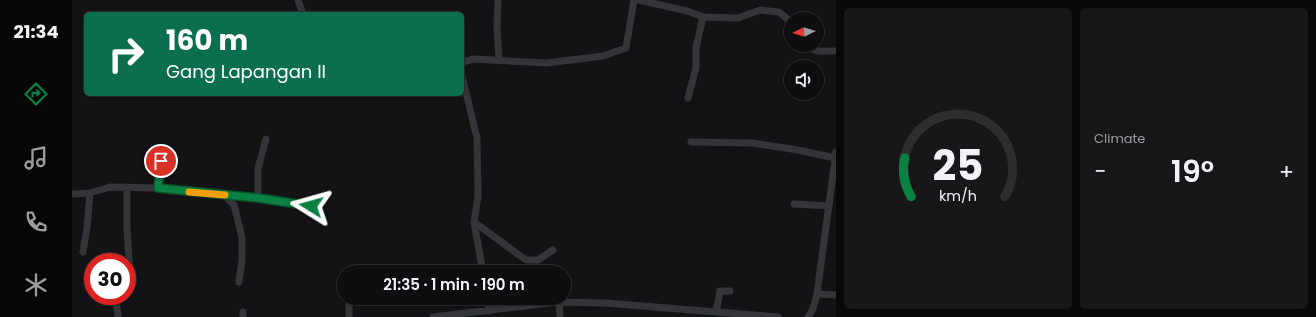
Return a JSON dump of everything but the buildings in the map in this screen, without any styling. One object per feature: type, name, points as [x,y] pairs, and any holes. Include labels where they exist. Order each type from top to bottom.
[{"type":"street","points":[[298,0],[302,12]]},
{"type":"street","points":[[498,0],[497,27],[499,60]]},
{"type":"street","points":[[464,62],[473,59],[546,63],[603,56],[626,48],[634,0]]},
{"type":"street","points":[[639,0],[687,11],[703,17],[738,18],[760,10],[779,12],[784,16]]},
{"type":"street","points":[[688,98],[696,68],[696,48],[703,17]]},
{"type":"street","points":[[824,50],[836,51]]},
{"type":"street","points":[[464,84],[477,138],[478,196],[474,222],[482,265]]},
{"type":"street","points":[[258,198],[258,168],[266,140]]},
{"type":"street","points":[[691,142],[752,143],[835,155],[817,294],[813,310],[808,317]]},
{"type":"street","points":[[158,188],[161,161]]},
{"type":"street","points":[[72,194],[90,193],[110,187],[158,188],[258,198],[311,206]]},
{"type":"street","points":[[127,188],[129,253]]},
{"type":"street","points":[[83,252],[90,193]]},
{"type":"street","points":[[224,195],[234,205],[242,237],[242,260],[239,282]]},
{"type":"street","points":[[794,204],[829,206]]},
{"type":"street","points":[[474,222],[526,260],[538,260],[554,250]]},
{"type":"street","points":[[716,312],[720,291],[730,291]]},
{"type":"street","points":[[817,294],[836,295]]},
{"type":"street","points":[[571,302],[605,303],[689,314],[716,312],[778,317]]},
{"type":"street","points":[[117,305],[118,317]]},
{"type":"street","points":[[348,317],[349,305]]},
{"type":"street","points":[[488,305],[489,311]]},
{"type":"street","points":[[433,317],[536,305]]},
{"type":"street","points":[[559,305],[560,317]]},
{"type":"street","points":[[505,309],[506,317]]},
{"type":"slow traffic","points":[[189,192],[225,195]]},
{"type":"route","points":[[161,161],[158,188],[258,198],[311,206]]}]
